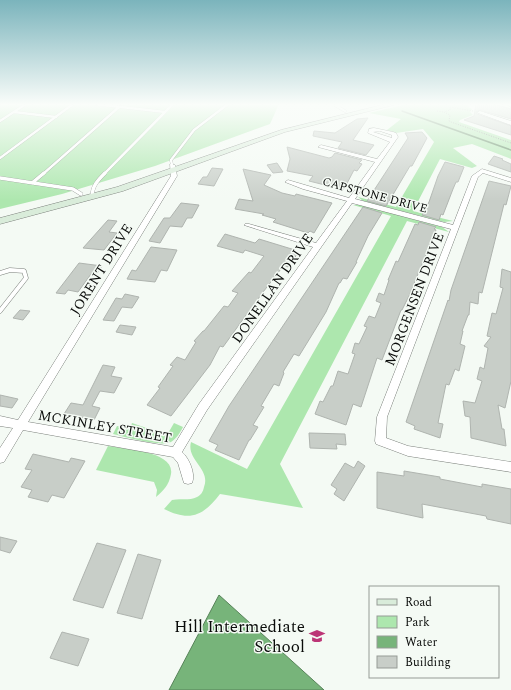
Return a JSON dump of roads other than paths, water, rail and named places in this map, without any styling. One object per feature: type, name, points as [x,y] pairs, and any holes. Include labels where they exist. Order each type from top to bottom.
[{"type":"main road","points":[[172,168],[254,136]]},
{"type":"main road","points":[[0,220],[92,194],[267,136]]},
{"type":"main road","points":[[0,214],[81,194],[92,194]]},
{"type":"street","name":"DONELLAN DRIVE","points":[[176,453],[203,407],[393,141]]},
{"type":"street","points":[[321,147],[378,161]]},
{"type":"street","name":"JORENT DRIVE","points":[[0,458],[174,176],[172,168]]},
{"type":"street","name":"MORGENSEN DRIVE","points":[[511,180],[482,171],[475,176],[382,417],[380,441],[408,450],[511,467]]},
{"type":"street","name":"CAPSTONE DRIVE","points":[[288,182],[304,188],[456,228]]},
{"type":"street","points":[[247,225],[317,246]]},
{"type":"street","name":"MCKINLEY STREET","points":[[0,421],[176,453],[182,460],[188,479]]},
{"type":"lane","points":[[0,158],[30,136]]},
{"type":"lane","points":[[32,183],[86,136]]},
{"type":"lane","points":[[92,194],[97,181],[141,136]]},
{"type":"lane","name":"JORENT DRIVE","points":[[172,168],[171,160],[189,136]]},
{"type":"lane","points":[[0,178],[73,188],[81,194]]},
{"type":"lane","points":[[0,273],[10,270],[24,271],[26,278],[0,311]]},
{"type":"water","points":[[219,595],[324,690],[169,690]]},
{"type":"waterway","points":[[472,136],[511,150]]},
{"type":"place","name":"Hill Intermediate School","points":[[317,636]]}]
